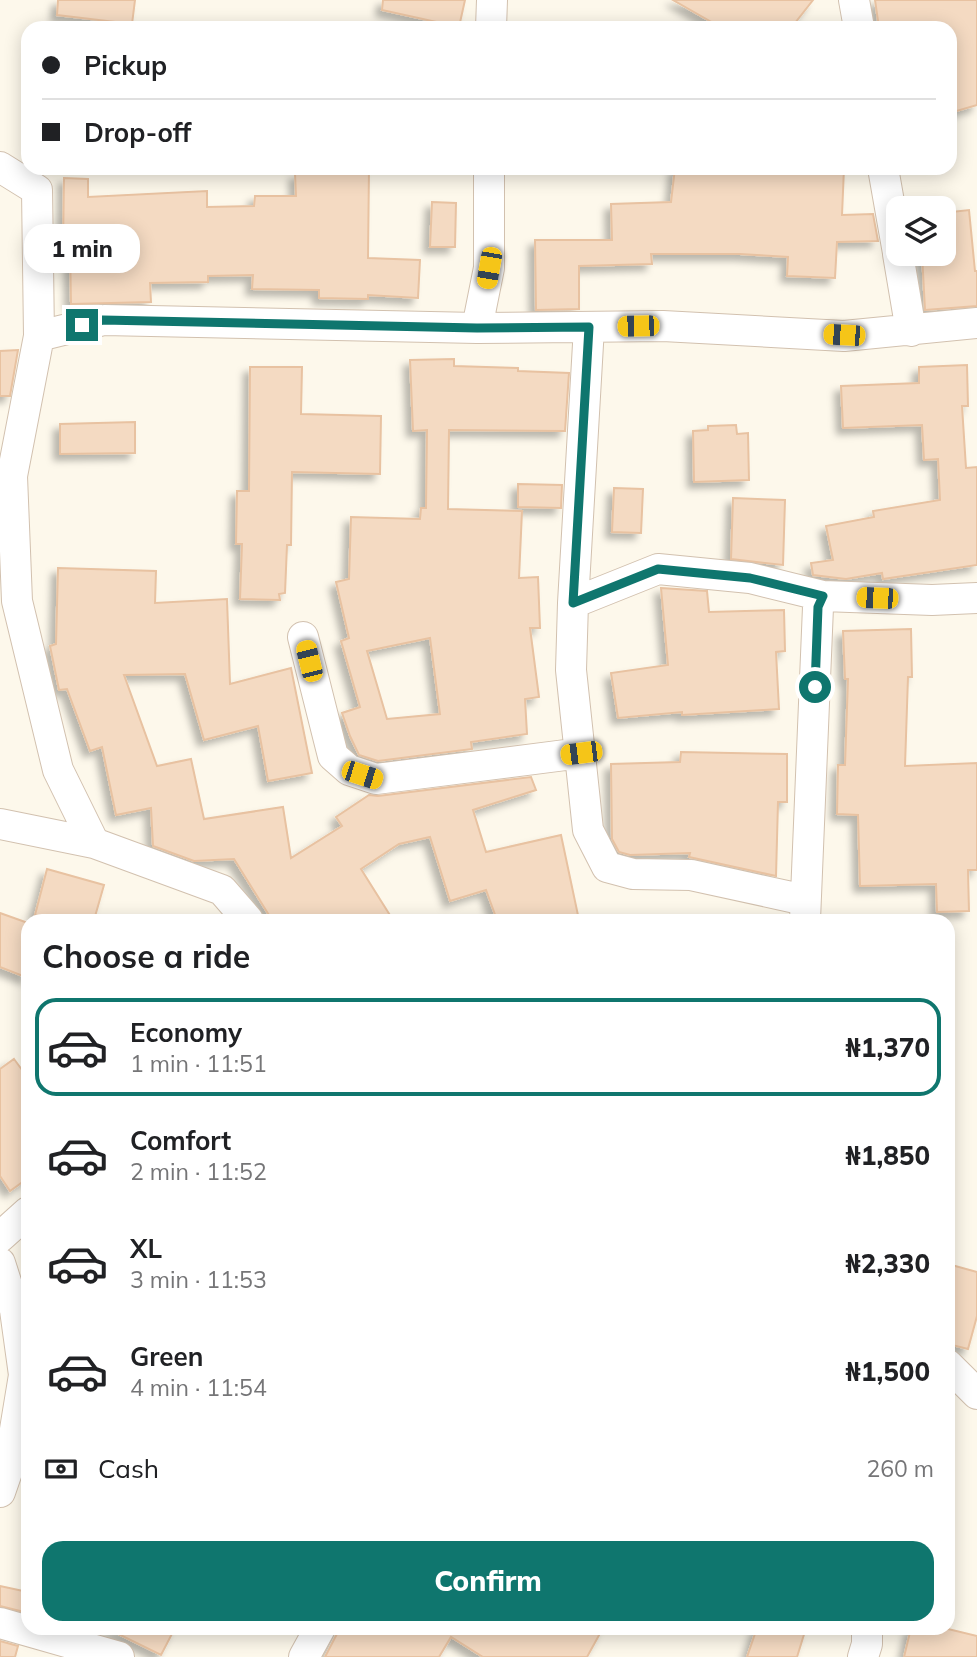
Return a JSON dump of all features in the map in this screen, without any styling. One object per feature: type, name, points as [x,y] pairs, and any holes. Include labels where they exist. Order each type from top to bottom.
[{"type":"street","points":[[491,21],[492,0]]},
{"type":"street","points":[[854,0],[858,21]]},
{"type":"street","points":[[0,167],[37,190],[39,335],[12,476],[17,601],[58,770],[93,843]]},
{"type":"street","points":[[477,328],[489,268],[489,175]]},
{"type":"street","points":[[884,175],[888,196]]},
{"type":"street","points":[[900,266],[911,331]]},
{"type":"street","points":[[39,335],[103,320],[477,328],[663,326],[844,335],[977,323]]},
{"type":"street","points":[[589,327],[571,670],[588,830],[607,867],[633,874],[691,875],[805,910],[818,607],[823,596]]},
{"type":"street","points":[[573,603],[658,569],[750,578],[823,596],[932,600],[977,598]]},
{"type":"street","points":[[303,637],[333,756],[349,770],[376,779],[581,753]]},
{"type":"street","points":[[0,824],[93,843],[222,890],[243,914]]},
{"type":"street","points":[[0,1237],[21,1218]]},
{"type":"street","points":[[0,1262],[15,1310],[21,1346]]},
{"type":"street","points":[[955,1372],[977,1394]]},
{"type":"street","points":[[2,1482],[21,1398]]},
{"type":"street","points":[[0,1623],[21,1629]]},
{"type":"street","points":[[42,1635],[119,1657]]},
{"type":"street","points":[[304,1657],[316,1635]]},
{"type":"street","points":[[863,1657],[867,1635]]},
{"type":"building","points":[[58,0],[135,0],[132,21],[57,15]]},
{"type":"building","points":[[383,0],[465,0],[460,21],[432,21],[382,10]]},
{"type":"building","points":[[673,0],[813,0],[796,21],[710,21]]},
{"type":"building","points":[[875,0],[977,0],[977,105],[957,111],[957,21],[878,21]]},
{"type":"building","points":[[295,175],[369,175],[368,258],[420,260],[418,298],[368,295],[368,299],[319,298],[319,290],[252,289],[253,275],[208,276],[208,282],[150,283],[151,302],[71,304],[70,245],[63,246],[64,178],[88,179],[88,197],[207,191],[207,207],[254,206],[255,196],[296,196]]},
{"type":"building","points":[[674,175],[844,175],[842,215],[873,214],[878,241],[837,242],[835,278],[787,276],[788,257],[740,254],[651,254],[652,264],[579,266],[579,309],[536,310],[535,240],[612,240],[611,204],[671,202]]},
{"type":"building","points":[[432,202],[456,203],[455,247],[430,247]]},
{"type":"building","points":[[969,210],[977,271],[977,306],[925,310],[923,266],[956,266],[956,212]]},
{"type":"building","points":[[18,350],[10,396],[0,396],[0,351]]},
{"type":"building","points":[[454,359],[454,366],[569,373],[565,431],[449,430],[448,509],[522,511],[519,578],[538,577],[540,628],[530,628],[539,697],[525,699],[527,734],[471,742],[472,749],[378,761],[359,755],[342,713],[360,707],[341,641],[349,638],[336,582],[349,579],[351,517],[420,519],[421,508],[426,508],[427,430],[413,431],[410,360]],"holes":[[[430,638],[440,714],[387,719],[367,651]]]},
{"type":"building","points":[[967,365],[968,406],[962,406],[966,468],[977,467],[977,565],[883,579],[882,573],[846,579],[813,575],[811,563],[833,560],[826,526],[874,517],[873,511],[940,500],[938,459],[924,460],[922,425],[843,428],[841,386],[919,383],[919,367]]},
{"type":"building","points":[[250,367],[302,367],[301,414],[381,416],[380,474],[292,472],[291,545],[287,545],[285,593],[279,594],[280,600],[240,599],[242,544],[236,544],[237,491],[249,491]]},
{"type":"building","points":[[135,422],[135,453],[60,454],[60,424]]},
{"type":"building","points":[[736,425],[737,434],[748,433],[749,480],[694,482],[693,431],[708,430],[708,426]]},
{"type":"building","points":[[518,484],[562,485],[561,508],[518,507]]},
{"type":"building","points":[[614,488],[643,489],[641,533],[612,532]]},
{"type":"building","points":[[733,498],[785,500],[783,565],[731,559]]},
{"type":"building","points":[[58,568],[156,571],[155,603],[227,599],[230,684],[291,668],[312,773],[268,781],[258,726],[204,740],[185,674],[124,675],[157,766],[191,759],[204,819],[283,807],[291,858],[342,826],[336,817],[369,795],[531,777],[536,790],[473,810],[486,852],[561,835],[578,914],[495,914],[486,890],[450,901],[430,837],[399,844],[361,869],[389,914],[268,914],[234,859],[194,861],[153,846],[151,808],[116,815],[102,747],[90,751],[67,689],[59,690],[50,646],[56,644]]},
{"type":"building","points":[[661,588],[707,591],[709,612],[784,610],[785,651],[776,652],[779,709],[682,715],[682,712],[618,718],[611,673],[668,665]]},
{"type":"building","points":[[911,629],[912,677],[908,677],[905,766],[977,763],[977,870],[968,870],[969,911],[937,912],[936,884],[860,886],[858,815],[837,814],[838,765],[845,765],[848,679],[845,679],[843,631]]},
{"type":"building","points":[[681,752],[787,754],[787,802],[778,802],[776,876],[689,857],[690,853],[630,855],[619,852],[612,839],[611,764],[680,762]]},
{"type":"building","points":[[47,869],[104,885],[96,914],[35,914]]},
{"type":"building","points":[[0,913],[21,920],[21,975],[0,967]]},
{"type":"building","points":[[14,1059],[21,1068],[21,1183],[10,1191],[0,1176],[0,1069]]},
{"type":"building","points":[[955,1266],[977,1272],[977,1316],[968,1349],[955,1346]]},
{"type":"building","points":[[0,1586],[21,1590],[21,1611],[0,1606]]},
{"type":"building","points":[[955,1631],[977,1636],[977,1657],[904,1657],[909,1635],[955,1635]]},
{"type":"building","points":[[120,1635],[171,1635],[161,1655]]},
{"type":"building","points":[[336,1635],[599,1635],[587,1657],[483,1657],[451,1637],[439,1657],[325,1657]]},
{"type":"building","points":[[755,1635],[804,1635],[797,1657],[747,1657]]},
{"type":"building","points":[[0,1641],[18,1646],[15,1657],[0,1657]]},
{"type":"route","points":[[82,325],[103,320],[477,328],[589,327],[573,603],[658,569],[750,578],[823,596],[818,607],[815,687]]}]
